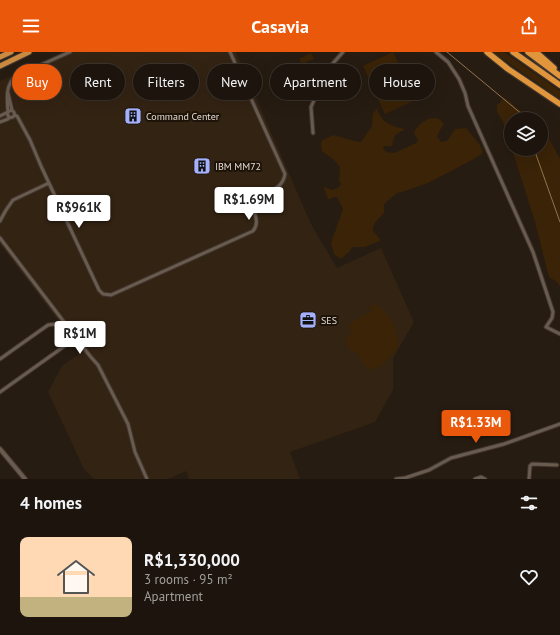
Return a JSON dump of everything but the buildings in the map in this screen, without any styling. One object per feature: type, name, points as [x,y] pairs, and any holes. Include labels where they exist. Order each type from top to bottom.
[{"type":"highway","points":[[0,54],[11,52]]},
{"type":"highway","points":[[0,57],[11,52]]},
{"type":"highway","points":[[0,67],[29,52]]},
{"type":"highway","points":[[482,52],[560,104]]},
{"type":"highway","points":[[487,52],[508,69]]},
{"type":"highway","points":[[513,52],[560,85]]},
{"type":"highway","points":[[528,52],[560,74]]},
{"type":"highway","points":[[536,52],[560,74]]},
{"type":"main road","points":[[0,449],[25,479]]},
{"type":"street","points":[[12,116],[8,91],[8,85],[11,80],[16,76],[70,52]]},
{"type":"street","points":[[12,116],[17,116],[30,140],[99,290],[103,294],[107,295],[114,293],[253,231],[257,224],[253,210],[254,199],[278,187],[284,182],[285,174],[230,52]]},
{"type":"street","points":[[312,133],[311,107],[328,69],[343,52]]},
{"type":"street","points":[[436,52],[448,62],[463,86],[468,106],[533,252],[553,312],[552,318],[546,327],[560,334]]},
{"type":"street","points":[[0,116],[10,111]]},
{"type":"street","points":[[0,122],[8,119],[15,113],[10,111]]},
{"type":"street","points":[[0,221],[13,200],[49,183]]},
{"type":"street","points":[[0,238],[98,365],[128,424],[135,452],[147,479]]},
{"type":"street","points":[[0,359],[48,324],[56,324],[66,339],[66,345],[0,392]]},
{"type":"street","points":[[396,479],[406,478],[429,470],[451,458],[504,444],[560,424]]},
{"type":"street","points":[[529,479],[530,466],[532,464],[557,465]]},
{"type":"street","points":[[475,479],[483,477],[485,479]]},
{"type":"shaded area","points":[[64,52],[236,52],[241,64],[207,64],[207,100],[257,100],[311,224],[337,268],[381,248],[414,322],[393,358],[393,390],[375,422],[290,452],[300,479],[189,479],[186,471],[168,479],[94,479],[84,469],[48,392],[62,366],[82,352],[0,244],[0,81],[12,76],[12,100],[62,100],[62,64],[38,64]]},
{"type":"shaded area","points":[[393,52],[398,64],[369,64],[369,79],[363,66]]},
{"type":"shaded area","points":[[493,52],[504,52],[560,91],[560,99]]},
{"type":"shaded area","points":[[311,53],[314,59],[302,64],[299,59]]},
{"type":"shaded area","points":[[504,97],[522,112],[504,112],[504,124],[497,110],[497,104],[499,104]]},
{"type":"shaded area","points":[[379,100],[415,100],[385,114]]},
{"type":"shaded area","points":[[377,109],[379,114],[388,124],[405,129],[395,135],[392,146],[384,146],[383,148],[386,152],[394,153],[416,143],[418,140],[414,133],[418,127],[427,120],[435,118],[444,123],[437,136],[441,142],[447,141],[455,129],[466,128],[480,145],[483,153],[428,183],[397,193],[384,204],[384,213],[376,221],[373,228],[373,231],[380,241],[364,247],[352,247],[350,251],[341,259],[334,254],[331,243],[343,209],[337,197],[328,199],[324,188],[325,187],[332,190],[338,188],[341,184],[339,180],[340,167],[334,160],[322,151],[321,143],[324,139],[333,135],[361,142],[372,126],[373,113]]},
{"type":"shaded area","points":[[548,137],[560,159],[560,287],[557,282],[549,277],[535,222],[514,156],[548,156]]},
{"type":"shaded area","points":[[371,305],[377,306],[386,313],[394,326],[398,344],[397,348],[385,363],[379,367],[372,368],[371,371],[362,363],[359,355],[349,349],[346,343],[347,338],[352,333],[348,328],[349,325],[358,318],[372,311],[373,310],[369,307]]},
{"type":"waterway","points":[[447,52],[519,112]]},
{"type":"waterway","points":[[536,156],[560,222]]},
{"type":"place","name":"Command Center","points":[[133,116]]},
{"type":"place","name":"IBM MM72","points":[[202,166]]},
{"type":"place","name":"SES","points":[[308,320]]}]
